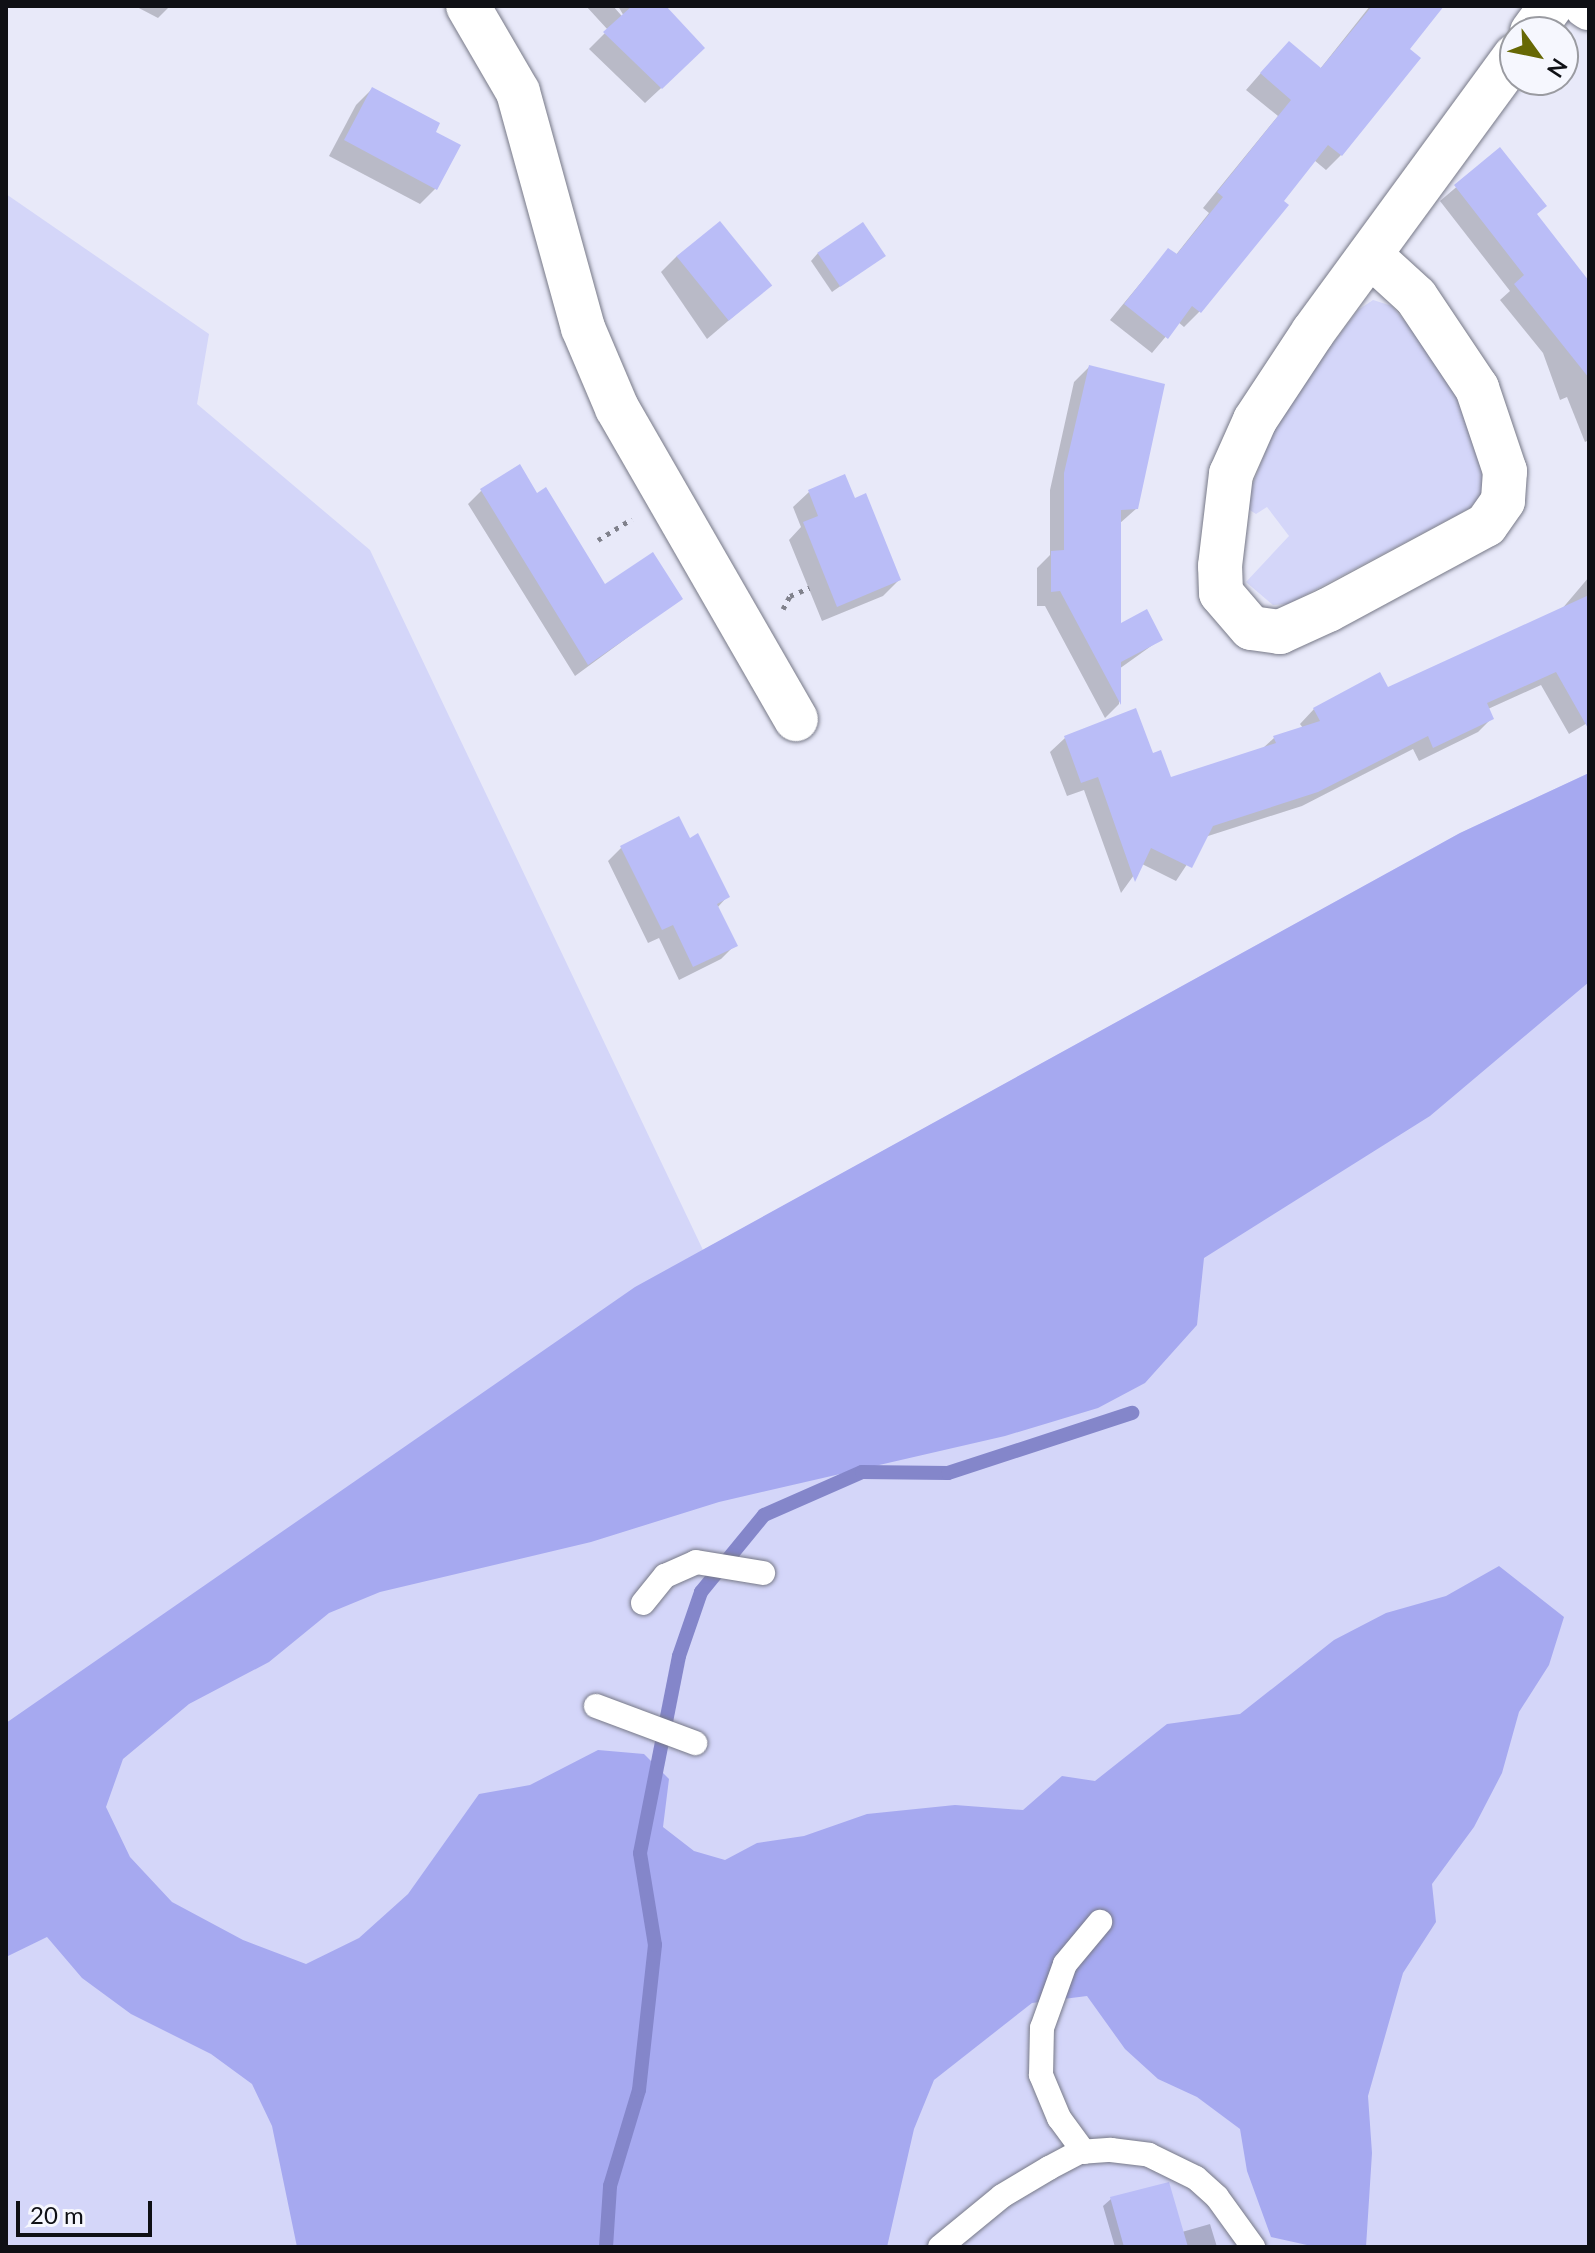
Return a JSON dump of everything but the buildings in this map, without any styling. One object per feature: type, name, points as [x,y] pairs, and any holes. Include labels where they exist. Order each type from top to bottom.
[{"type":"street","points":[[468,6],[518,92],[583,328],[617,408],[796,719]]},
{"type":"street","points":[[1370,255],[1416,297],[1477,388],[1505,471],[1503,501],[1486,525],[1328,610],[1280,632],[1251,628],[1221,593],[1231,474],[1288,366],[1499,78]]},
{"type":"lane","points":[[643,1603],[665,1576],[696,1562],[735,1571],[763,1573]]},
{"type":"lane","points":[[596,1706],[690,1741]]},
{"type":"lane","points":[[1084,2152],[1059,2118],[1041,2075],[1042,2028],[1065,1964],[1100,1922]]},
{"type":"lane","points":[[940,2247],[1002,2196],[1084,2152],[1149,2155],[1180,2167],[1217,2197],[1253,2247]]},
{"type":"shaded area","points":[[6,194],[209,334],[197,404],[370,550],[703,1250],[1460,833],[1589,773],[1589,2247],[6,2247]]},
{"type":"shaded area","points":[[1373,300],[1392,306],[1429,350],[1471,421],[1485,490],[1470,508],[1288,604],[1273,605],[1246,582],[1289,536],[1267,507],[1256,514],[1248,509],[1252,486],[1280,414],[1358,310]]},
{"type":"shaded area","points":[[1589,773],[1589,982],[1430,1116],[1204,1258],[1197,1325],[1145,1383],[1098,1408],[1005,1436],[719,1502],[591,1542],[380,1592],[329,1613],[269,1662],[189,1704],[123,1759],[106,1807],[130,1857],[172,1902],[243,1940],[306,1964],[359,1938],[408,1894],[479,1794],[530,1785],[598,1750],[644,1754],[669,1779],[663,1827],[694,1851],[725,1860],[757,1843],[804,1836],[867,1814],[955,1805],[1023,1810],[1062,1776],[1095,1781],[1167,1724],[1240,1714],[1334,1640],[1386,1613],[1446,1596],[1499,1566],[1564,1617],[1549,1665],[1519,1712],[1502,1773],[1474,1827],[1432,1884],[1436,1922],[1403,1973],[1368,2096],[1372,2153],[1366,2247],[1316,2247],[1271,2237],[1247,2171],[1240,2129],[1197,2097],[1158,2079],[1125,2049],[1087,1996],[1032,2003],[934,2080],[914,2129],[887,2247],[297,2247],[272,2126],[252,2084],[211,2054],[131,2014],[82,1978],[47,1937],[6,1957],[6,1723],[635,1287],[1460,833]]},
{"type":"waterway","points":[[606,2247],[610,2186],[639,2090],[655,1945],[640,1853],[679,1656],[701,1592],[764,1515],[862,1472],[948,1473],[1132,1413]]}]
